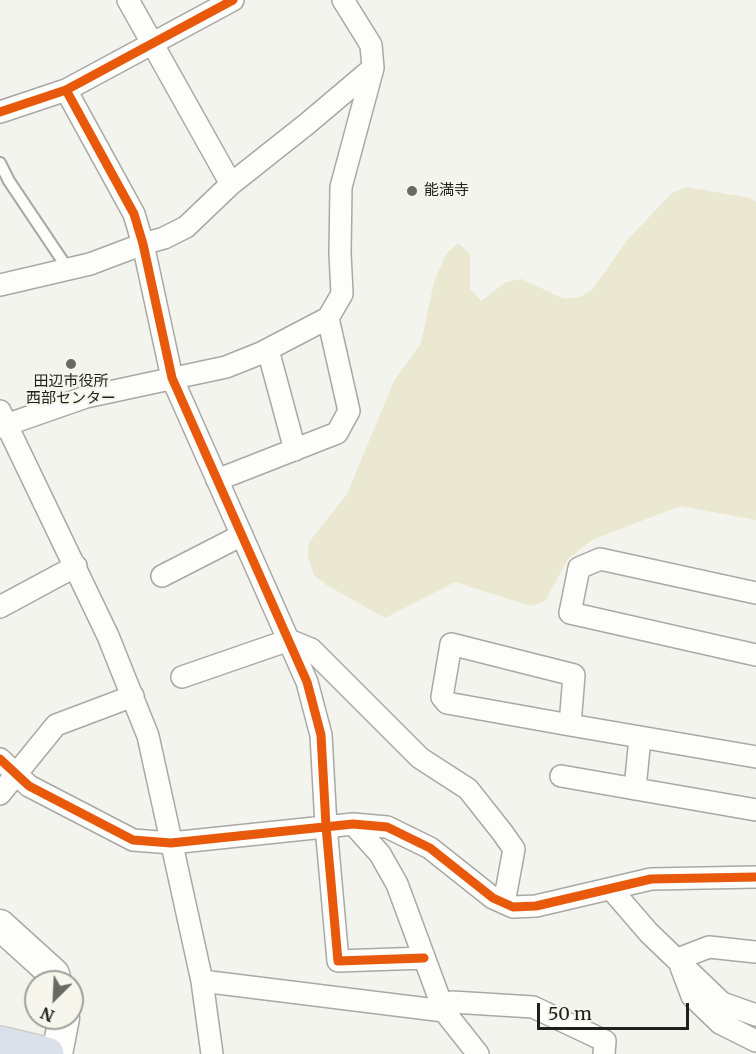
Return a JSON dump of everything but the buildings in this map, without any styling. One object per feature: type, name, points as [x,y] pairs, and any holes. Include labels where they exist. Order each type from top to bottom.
[{"type":"highway","points":[[0,1042],[47,1054]]},
{"type":"main road","points":[[0,925],[50,970]]},
{"type":"main road","points":[[57,1054],[62,1030]]},
{"type":"street","points":[[128,0],[231,184]]},
{"type":"street","points":[[0,112],[66,90],[233,0]]},
{"type":"street","points":[[212,1054],[202,981],[148,736],[108,636],[76,566],[2,421],[86,397],[226,367],[268,350],[327,318],[342,294],[341,187],[373,68],[371,45],[343,0]]},
{"type":"street","points":[[0,285],[90,264],[164,238],[186,227],[231,184],[373,68]]},
{"type":"street","points":[[66,90],[134,214],[143,244],[172,378],[307,682],[321,735],[326,826],[338,962],[424,958]]},
{"type":"street","points":[[217,480],[337,433],[349,411],[327,318]]},
{"type":"street","points":[[268,350],[295,450]]},
{"type":"street","points":[[162,576],[242,536]]},
{"type":"street","points":[[756,593],[600,559],[579,568],[570,614],[756,655]]},
{"type":"street","points":[[0,607],[76,566]]},
{"type":"street","points":[[182,677],[289,640],[311,649],[420,758],[468,789],[514,849],[504,903]]},
{"type":"street","points":[[570,725],[574,675],[452,644],[442,697],[447,703],[570,725],[756,757]]},
{"type":"street","points":[[0,794],[8,766],[56,725],[133,696]]},
{"type":"street","points":[[635,789],[640,737]]},
{"type":"street","points":[[8,766],[29,786],[133,840],[171,843],[326,826],[353,824],[387,827],[430,848],[493,898],[513,907],[536,906],[651,879],[756,877]]},
{"type":"street","points":[[561,776],[756,810]]},
{"type":"street","points":[[353,824],[380,854],[397,884],[444,1011],[478,1054]]},
{"type":"street","points":[[611,889],[649,933],[722,1003],[756,1015]]},
{"type":"street","points":[[678,959],[709,947],[756,952]]},
{"type":"street","points":[[678,959],[692,996],[720,1023],[756,1041]]},
{"type":"street","points":[[202,981],[444,1011]]},
{"type":"street","points":[[444,1011],[452,1002],[533,1007],[605,1041],[604,1054]]},
{"type":"lane","points":[[0,163],[9,181],[68,269]]},
{"type":"shaded area","points":[[686,187],[750,198],[756,202],[756,520],[680,506],[592,540],[568,559],[545,601],[531,606],[455,582],[385,618],[328,586],[314,575],[308,557],[309,542],[347,494],[394,381],[421,343],[434,282],[446,254],[458,243],[470,254],[470,289],[481,301],[506,282],[522,279],[564,299],[580,297],[593,289],[628,239],[672,193]]},
{"type":"cycle path","points":[[0,112],[66,90],[233,0]]},
{"type":"cycle path","points":[[66,90],[134,214],[143,244],[172,378],[307,682],[321,735],[326,826],[338,961],[424,958]]},
{"type":"cycle path","points":[[0,759],[29,786],[133,840],[171,843],[353,824],[387,827],[430,848],[493,898],[513,907],[536,906],[651,879],[756,877]]},
{"type":"place","name":"能満寺","points":[[412,191]]},
{"type":"place","name":"田辺市役所 西部センター","points":[[71,364]]}]
